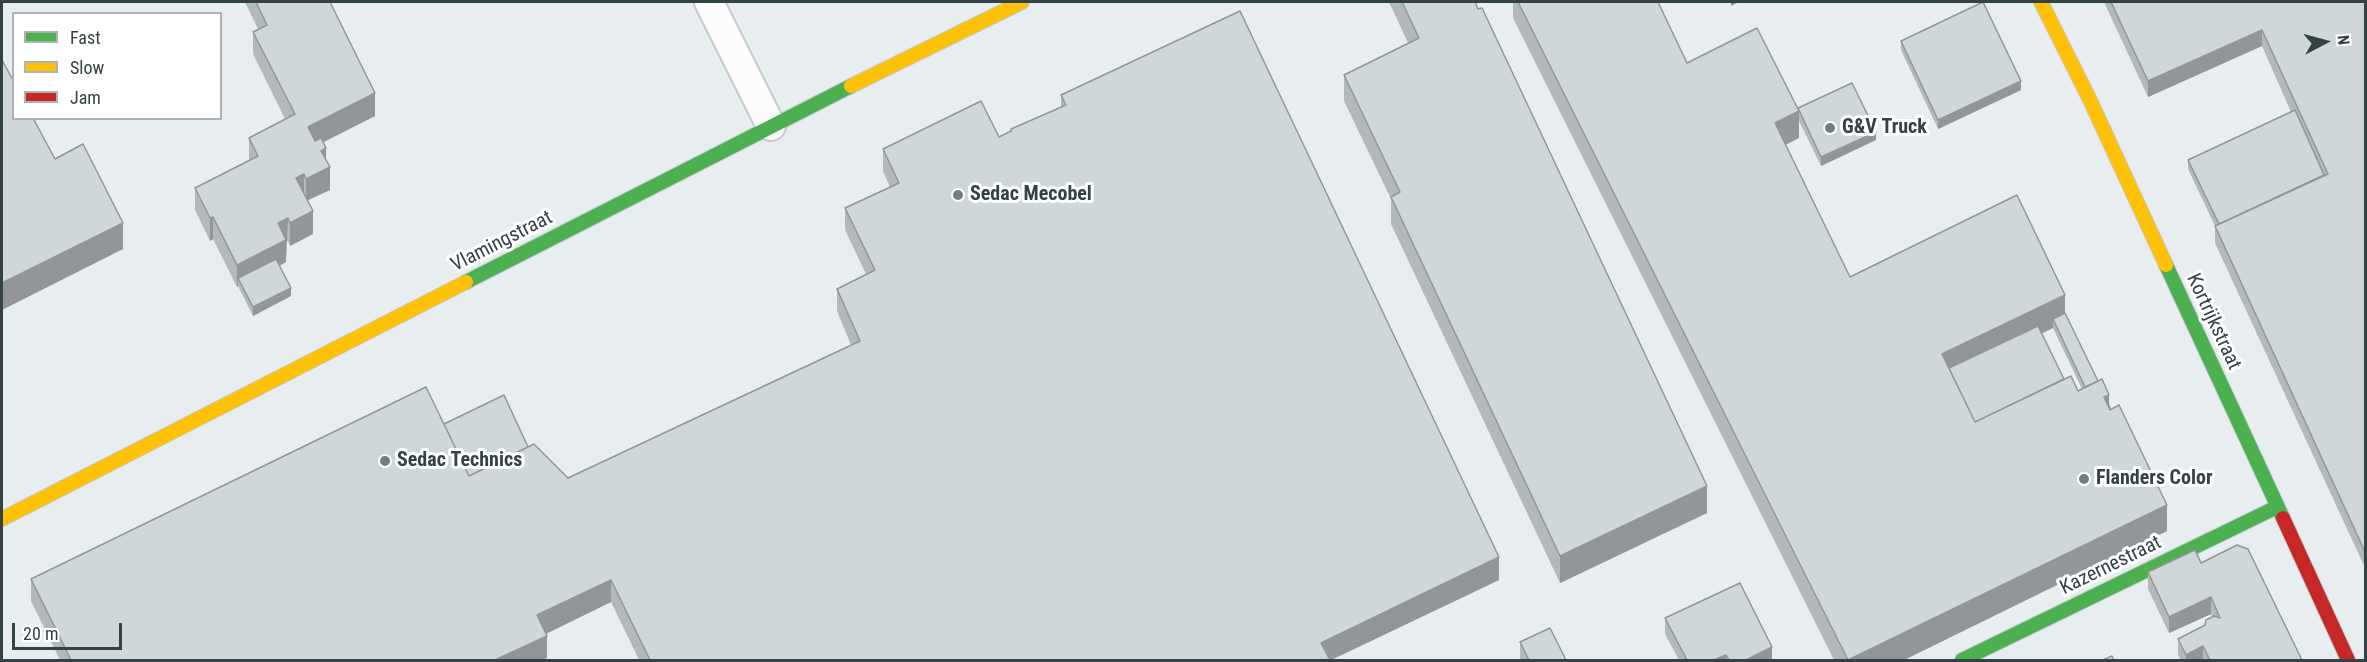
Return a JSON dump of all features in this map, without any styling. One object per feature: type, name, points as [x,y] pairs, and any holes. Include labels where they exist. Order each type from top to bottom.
[{"type":"street","points":[[709,2],[771,126]]},
{"type":"street","name":"Vlamingstraat","points":[[2,519],[771,126],[1022,2]]},
{"type":"street","name":"Kortrijkstraat","points":[[2041,2],[2089,98],[2348,660]]},
{"type":"street","name":"Kazernestraat","points":[[1962,660],[2277,507]]},
{"type":"building","points":[[256,2],[330,2],[375,93],[308,127],[315,141],[321,138],[326,148],[321,151],[330,167],[306,179],[304,174],[296,178],[313,211],[290,223],[288,218],[278,223],[286,240],[237,265],[213,217],[210,218],[195,188],[258,156],[249,138],[295,114],[253,32],[267,25]]},
{"type":"building","points":[[1402,2],[1475,2],[1478,9],[1482,8],[1707,486],[1560,556],[1391,197],[1400,192],[1344,75],[1419,38]]},
{"type":"building","points":[[1518,2],[1658,2],[1687,63],[1757,28],[1799,111],[1775,123],[1850,277],[2017,195],[2065,295],[1942,354],[1975,422],[2071,376],[2078,391],[2102,379],[2109,395],[2104,397],[2110,410],[2119,405],[2167,505],[1848,660]]},
{"type":"building","points":[[1983,2],[2021,81],[1938,120],[1901,41]]},
{"type":"building","points":[[2111,2],[2366,2],[2366,554],[2215,226],[2328,174],[2262,30],[2148,81]]},
{"type":"building","points":[[1240,11],[1499,557],[1321,643],[1330,660],[650,660],[611,580],[537,615],[547,636],[495,660],[71,660],[31,579],[426,387],[469,476],[534,444],[568,478],[860,341],[837,289],[875,270],[845,208],[899,183],[883,149],[981,101],[999,137],[1011,129],[1066,105],[1061,95]]},
{"type":"building","points":[[2,60],[12,78],[12,120],[34,120],[55,159],[83,144],[123,223],[2,283]]},
{"type":"building","points":[[1852,83],[1876,132],[1821,157],[1798,108]]},
{"type":"building","points":[[2295,110],[2324,175],[2219,224],[2188,160]]},
{"type":"building","points":[[276,259],[291,288],[253,307],[238,278]]},
{"type":"building","points":[[2065,313],[2098,381],[2085,387],[2053,319]]},
{"type":"building","points":[[2038,326],[2064,379],[1975,422],[1949,368]]},
{"type":"building","points":[[504,395],[528,447],[469,476],[444,424]]},
{"type":"building","points":[[2237,545],[2248,549],[2302,660],[2210,660],[2203,646],[2186,655],[2178,639],[2205,625],[2206,620],[2214,616],[2220,618],[2211,597],[2169,617],[2148,572],[2195,550],[2201,563]]},
{"type":"building","points":[[1740,583],[1772,647],[1746,660],[1729,660],[1726,655],[1714,660],[1687,660],[1665,618]]},
{"type":"building","points":[[1550,628],[1566,660],[1529,660],[1520,642]]},
{"type":"traffic: fast","points":[[466,282],[851,86]]},
{"type":"traffic: fast","points":[[2166,265],[2283,518]]},
{"type":"traffic: fast","points":[[1962,660],[2277,507]]},
{"type":"traffic: slow","points":[[851,86],[1022,2]]},
{"type":"traffic: slow","points":[[2041,2],[2089,98],[2166,265]]},
{"type":"traffic: slow","points":[[2,519],[466,282]]},
{"type":"traffic: jam","points":[[2283,518],[2348,660]]},
{"type":"place","name":"G&V Truck","points":[[1830,128]]},
{"type":"place","name":"Sedac Mecobel","points":[[958,195]]},
{"type":"place","name":"Sedac Technics","points":[[385,461]]},
{"type":"place","name":"Flanders Color","points":[[2084,479]]}]
